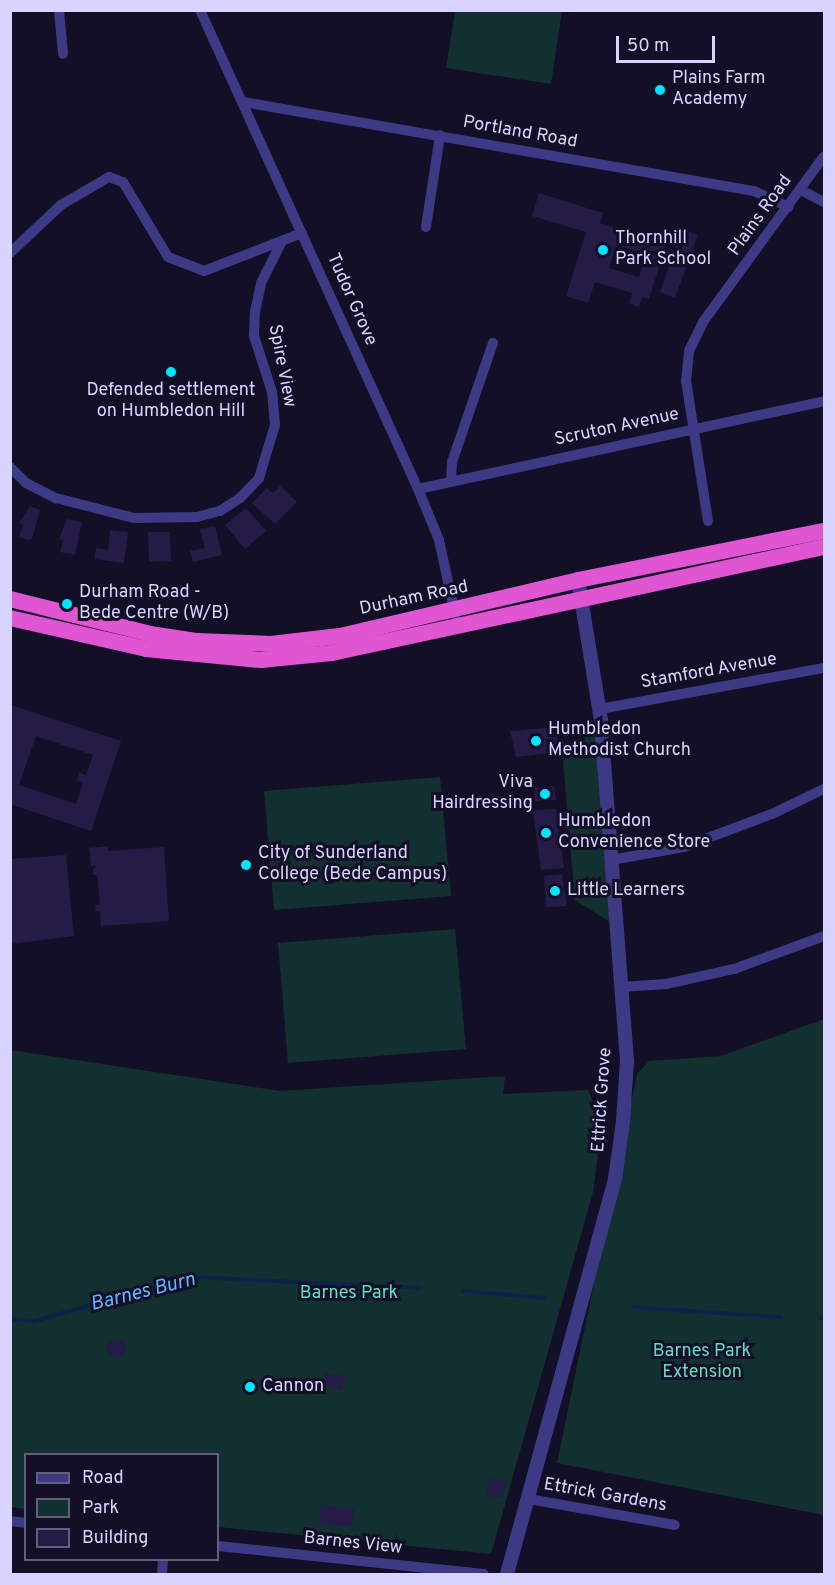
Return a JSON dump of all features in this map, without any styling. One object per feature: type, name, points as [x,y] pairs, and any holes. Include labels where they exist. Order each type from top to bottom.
[{"type":"highway","name":"Durham Road","points":[[10,618],[146,650],[261,660],[332,653],[578,580],[825,531]]},
{"type":"highway","name":"Durham Road","points":[[10,599],[150,634],[197,641],[271,644],[340,636],[581,597],[825,547]]},
{"type":"street","points":[[59,10],[63,54]]},
{"type":"street","name":"Tudor Grove","points":[[200,10],[418,489],[439,540],[456,618]]},
{"type":"street","name":"Portland Road","points":[[243,102],[754,191],[788,207]]},
{"type":"street","points":[[426,227],[440,135]]},
{"type":"street","name":"Plains Road","points":[[708,521],[686,381],[688,351],[703,322],[825,156]]},
{"type":"street","points":[[10,253],[61,206],[109,177],[123,182],[168,257],[204,271],[302,233]]},
{"type":"street","points":[[801,190],[825,202]]},
{"type":"street","name":"Spire View","points":[[10,467],[26,483],[56,498],[134,518],[197,517],[220,511],[240,498],[259,478],[275,425],[272,392],[254,336],[255,312],[261,282],[282,241]]},
{"type":"street","points":[[451,481],[452,462],[493,343]]},
{"type":"street","name":"Scruton Avenue","points":[[418,489],[825,401]]},
{"type":"street","name":"Ettrick Grove","points":[[507,1575],[615,1179],[627,1061],[600,709],[578,580]]},
{"type":"street","name":"Stamford Avenue","points":[[600,709],[825,668]]},
{"type":"street","points":[[610,860],[684,847],[772,814],[825,789]]},
{"type":"street","points":[[621,987],[666,984],[734,969],[825,936]]},
{"type":"street","name":"Ettrick Gardens","points":[[529,1498],[675,1525]]},
{"type":"street","name":"Barnes View","points":[[219,1546],[484,1575]]},
{"type":"green space","points":[[455,11],[562,11],[551,84],[446,68]]},
{"type":"green space","points":[[601,720],[616,926],[575,900],[563,761]]},
{"type":"green space","points":[[440,777],[451,896],[274,910],[264,791]]},
{"type":"green space","points":[[455,929],[466,1049],[288,1063],[278,943]]},
{"type":"green space","name":"Barnes Park Extension","points":[[824,1019],[824,1515],[557,1463],[637,1074],[649,1061],[721,1056]]},
{"type":"green space","name":"Barnes Park","points":[[10,1050],[280,1091],[505,1076],[503,1094],[588,1090],[602,1124],[593,1192],[491,1554],[219,1527],[219,1453],[24,1453],[24,1509],[11,1507]]},
{"type":"building","points":[[539,193],[603,213],[600,223],[666,244],[649,299],[642,297],[639,307],[629,303],[632,293],[595,282],[588,303],[566,296],[586,232],[532,216]],"holes":[[[616,245],[645,254],[639,277],[609,268]]]},
{"type":"building","points":[[682,229],[698,235],[675,298],[660,292]]},
{"type":"building","points":[[280,486],[297,502],[275,524],[252,503],[267,488],[273,493]]},
{"type":"building","points":[[30,506],[40,510],[32,539],[28,540],[19,537],[23,525],[19,523]]},
{"type":"building","points":[[246,508],[266,531],[245,549],[225,525]]},
{"type":"building","points":[[67,519],[82,522],[75,555],[60,552],[63,540],[59,539]]},
{"type":"building","points":[[215,526],[222,555],[193,562],[190,551],[205,548],[200,529]]},
{"type":"building","points":[[110,530],[128,532],[124,563],[94,559],[96,548],[108,550]]},
{"type":"building","points":[[148,532],[170,532],[171,561],[149,562]]},
{"type":"building","points":[[11,705],[121,741],[91,831],[10,804]],"holes":[[[36,736],[93,755],[86,775],[79,772],[77,780],[83,783],[76,804],[19,785]]]},
{"type":"building","name":"Humbledon Methodist Church","points":[[556,727],[560,752],[516,757],[510,731]]},
{"type":"building","name":"Viva Hairdressing","points":[[554,786],[556,800],[535,801],[534,788]]},
{"type":"building","points":[[556,809],[564,868],[541,870],[533,810]]},
{"type":"building","points":[[108,846],[108,851],[164,847],[169,921],[101,926],[100,911],[96,911],[95,905],[100,905],[97,875],[93,875],[93,869],[97,866],[91,866],[89,848]]},
{"type":"building","points":[[66,855],[74,936],[10,944],[10,859]]},
{"type":"building","name":"Little Learners","points":[[562,874],[567,906],[546,907],[544,876]]},
{"type":"building","points":[[116,1339],[122,1342],[125,1348],[122,1354],[116,1357],[110,1354],[107,1348],[110,1342]]},
{"type":"building","points":[[325,1373],[345,1376],[342,1390],[322,1386]]},
{"type":"building","points":[[489,1479],[507,1481],[502,1498],[486,1496]]},
{"type":"building","points":[[321,1505],[354,1509],[352,1527],[319,1524]]},
{"type":"waterway","name":"Barnes Burn","points":[[10,1319],[35,1321],[190,1277],[420,1288]]},
{"type":"waterway","name":"Barnes Burn","points":[[463,1291],[545,1298]]},
{"type":"waterway","points":[[633,1307],[781,1317]]},
{"type":"place","name":"Plains Farm Academy","points":[[660,90]]},
{"type":"place","name":"Thornhill Park School","points":[[603,250]]},
{"type":"place","name":"Defended settlement on Humbledon Hill","points":[[171,372]]},
{"type":"place","name":"Durham Road - Bede Centre (W/B)","points":[[67,604]]},
{"type":"place","name":"Humbledon Methodist Church","points":[[536,741]]},
{"type":"place","name":"Viva Hairdressing","points":[[545,794]]},
{"type":"place","name":"Humbledon Convenience Store","points":[[546,833]]},
{"type":"place","name":"City of Sunderland College (Bede Campus)","points":[[246,865]]},
{"type":"place","name":"Little Learners","points":[[555,891]]},
{"type":"place","name":"Cannon","points":[[250,1387]]}]
